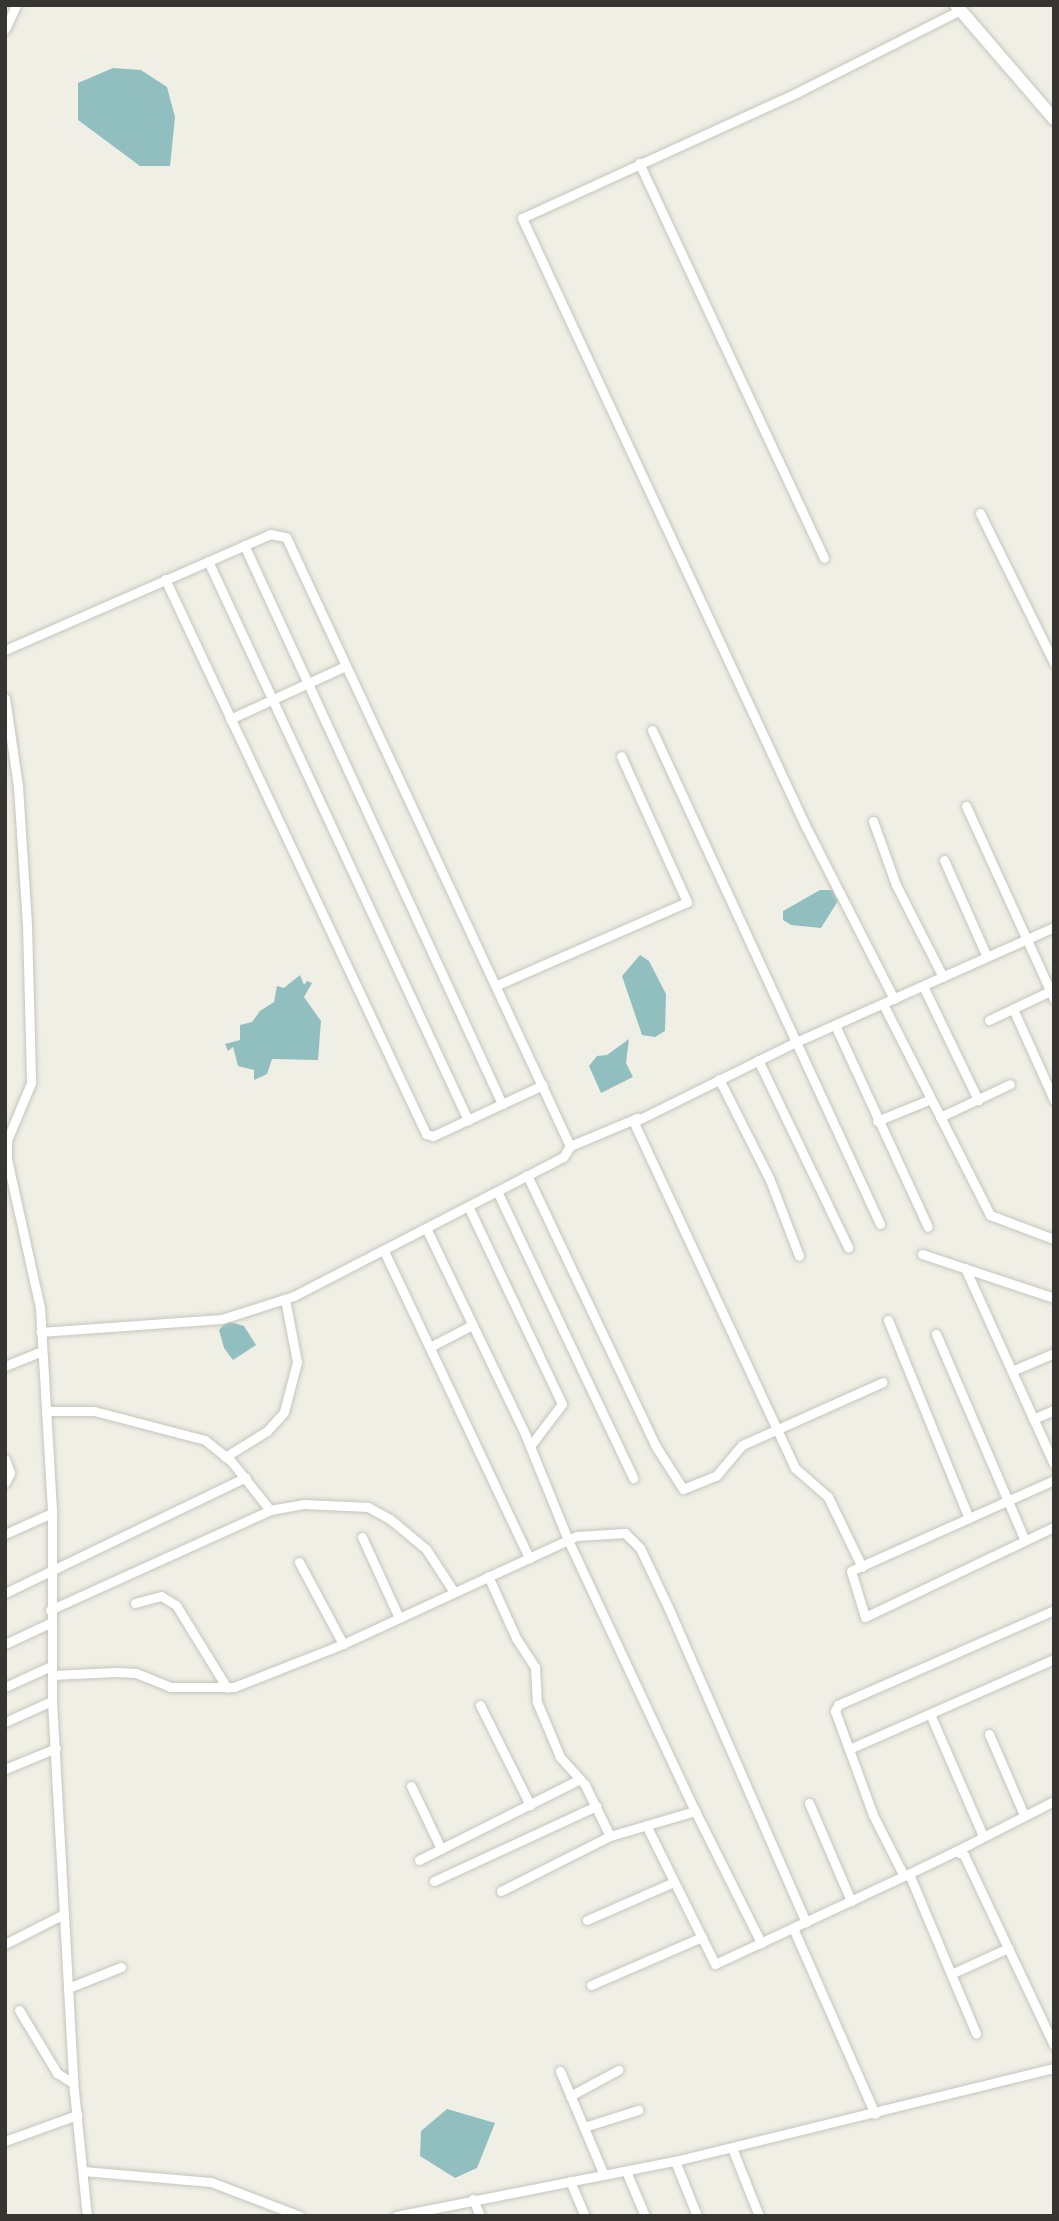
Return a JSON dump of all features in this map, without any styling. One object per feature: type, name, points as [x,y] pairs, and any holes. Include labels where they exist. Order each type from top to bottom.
[{"type":"street","points":[[5,29],[16,5]]},
{"type":"street","points":[[894,999],[806,825],[522,218],[798,92],[958,8],[1054,119]]},
{"type":"street","points":[[639,163],[824,558]]},
{"type":"street","points":[[980,513],[1054,663]]},
{"type":"street","points":[[5,650],[270,534],[286,537],[498,985],[570,1146]]},
{"type":"street","points":[[244,545],[502,1104]]},
{"type":"street","points":[[208,561],[468,1120]]},
{"type":"street","points":[[165,579],[423,1129],[433,1136],[543,1085]]},
{"type":"street","points":[[230,719],[345,666]]},
{"type":"street","points":[[5,698],[18,786],[26,914],[31,1083],[6,1149],[38,1290],[52,1513],[52,1701],[74,2083],[87,2216]]},
{"type":"street","points":[[652,730],[880,1224]]},
{"type":"street","points":[[498,985],[687,902],[621,756]]},
{"type":"street","points":[[966,806],[1052,995],[989,1020]]},
{"type":"street","points":[[873,821],[897,886],[943,977]]},
{"type":"street","points":[[944,860],[987,957]]},
{"type":"street","points":[[40,1332],[209,1321],[318,1287],[563,1157],[570,1146],[1054,928]]},
{"type":"street","points":[[923,986],[978,1100]]},
{"type":"street","points":[[883,1004],[990,1215],[1054,1239]]},
{"type":"street","points":[[1013,1009],[1054,1100]]},
{"type":"street","points":[[835,1025],[928,1227]]},
{"type":"street","points":[[758,1060],[848,1247]]},
{"type":"street","points":[[719,1079],[770,1180],[799,1256]]},
{"type":"street","points":[[940,1117],[1010,1084]]},
{"type":"street","points":[[877,1121],[931,1099]]},
{"type":"street","points":[[637,1118],[634,1129],[801,1476],[821,1490],[834,1507],[862,1567]]},
{"type":"street","points":[[527,1175],[678,1485],[683,1489],[716,1476],[735,1449],[883,1382]]},
{"type":"street","points":[[497,1191],[633,1478]]},
{"type":"street","points":[[468,1206],[562,1404],[530,1446]]},
{"type":"street","points":[[426,1228],[530,1446],[568,1540],[695,1811],[761,1942]]},
{"type":"street","points":[[384,1251],[530,1558]]},
{"type":"street","points":[[922,1254],[1054,1298]]},
{"type":"street","points":[[965,1268],[1054,1464]]},
{"type":"street","points":[[225,1457],[267,1431],[284,1412],[297,1362],[285,1299]]},
{"type":"street","points":[[888,1320],[969,1518]]},
{"type":"street","points":[[430,1347],[472,1325]]},
{"type":"street","points":[[936,1334],[1025,1541]]},
{"type":"street","points":[[5,1366],[40,1352]]},
{"type":"street","points":[[1012,1371],[1054,1353]]},
{"type":"street","points":[[1033,1419],[1054,1409]]},
{"type":"street","points":[[46,1411],[94,1411],[135,1419],[205,1440],[246,1477],[270,1510]]},
{"type":"street","points":[[5,1459],[10,1473],[5,1483]]},
{"type":"street","points":[[5,1594],[246,1477]]},
{"type":"street","points":[[1054,1480],[851,1571],[865,1617],[1054,1527]]},
{"type":"street","points":[[50,1610],[270,1510],[304,1504],[368,1507],[407,1531],[426,1549],[454,1592]]},
{"type":"street","points":[[5,1534],[52,1513]]},
{"type":"street","points":[[5,1687],[52,1670],[126,1672],[170,1687],[227,1688],[343,1644],[568,1540],[625,1533],[640,1548],[806,1922]]},
{"type":"street","points":[[362,1537],[399,1618]]},
{"type":"street","points":[[299,1562],[343,1644]]},
{"type":"street","points":[[488,1576],[516,1638],[535,1667],[537,1702],[560,1757],[580,1779],[610,1836]]},
{"type":"street","points":[[135,1603],[168,1598],[227,1688]]},
{"type":"street","points":[[976,2033],[907,1875],[873,1815],[837,1719],[838,1705],[1054,1610]]},
{"type":"street","points":[[5,1644],[50,1623]]},
{"type":"street","points":[[849,1749],[1054,1659]]},
{"type":"street","points":[[5,1722],[52,1701]]},
{"type":"street","points":[[480,1705],[530,1805]]},
{"type":"street","points":[[930,1714],[983,1836]]},
{"type":"street","points":[[989,1734],[1024,1815]]},
{"type":"street","points":[[5,1769],[56,1748]]},
{"type":"street","points":[[418,1860],[580,1779]]},
{"type":"street","points":[[411,1786],[441,1849]]},
{"type":"street","points":[[646,1825],[715,1964],[907,1875],[1054,1801]]},
{"type":"street","points":[[809,1803],[850,1901]]},
{"type":"street","points":[[434,1881],[596,1806]]},
{"type":"street","points":[[501,1891],[610,1836],[695,1811]]},
{"type":"street","points":[[956,1851],[964,1855],[1054,2045]]},
{"type":"street","points":[[587,1920],[674,1882]]},
{"type":"street","points":[[5,1944],[64,1914]]},
{"type":"street","points":[[793,1928],[875,2114]]},
{"type":"street","points":[[591,1985],[702,1937]]},
{"type":"street","points":[[951,1974],[1008,1948]]},
{"type":"street","points":[[68,1988],[121,1966]]},
{"type":"street","points":[[19,2010],[49,2063],[74,2083]]},
{"type":"street","points":[[396,2216],[675,2161],[1054,2068]]},
{"type":"street","points":[[570,2096],[618,2070]]},
{"type":"street","points":[[560,2071],[604,2175]]},
{"type":"street","points":[[584,2127],[638,2110]]},
{"type":"street","points":[[5,2141],[77,2115]]},
{"type":"street","points":[[732,2148],[760,2216]]},
{"type":"street","points":[[675,2161],[697,2216]]},
{"type":"street","points":[[83,2171],[211,2182],[284,2213],[300,2216]]},
{"type":"street","points":[[626,2171],[645,2216]]},
{"type":"street","points":[[570,2181],[585,2216]]},
{"type":"street","points":[[473,2199],[480,2216]]},
{"type":"water","points":[[113,68],[141,70],[167,87],[175,117],[170,166],[140,166],[78,120],[78,83]]},
{"type":"water","points":[[820,890],[832,890],[838,901],[821,928],[791,925],[783,920],[783,911]]},
{"type":"water","points":[[640,955],[649,961],[666,994],[665,1031],[655,1037],[642,1035],[622,976]]},
{"type":"water","points":[[300,975],[304,985],[307,981],[312,983],[304,997],[321,1021],[318,1060],[272,1059],[267,1074],[254,1080],[254,1070],[238,1066],[233,1047],[228,1051],[225,1044],[240,1040],[240,1025],[252,1022],[260,1011],[274,1002],[277,986],[284,988]]},
{"type":"water","points":[[629,1039],[626,1063],[633,1077],[601,1093],[589,1066],[597,1056],[607,1055]]},
{"type":"water","points":[[227,1321],[244,1326],[256,1345],[233,1360],[224,1348],[219,1330]]},
{"type":"water","points":[[447,2109],[495,2123],[477,2168],[455,2178],[420,2156],[421,2131]]}]
